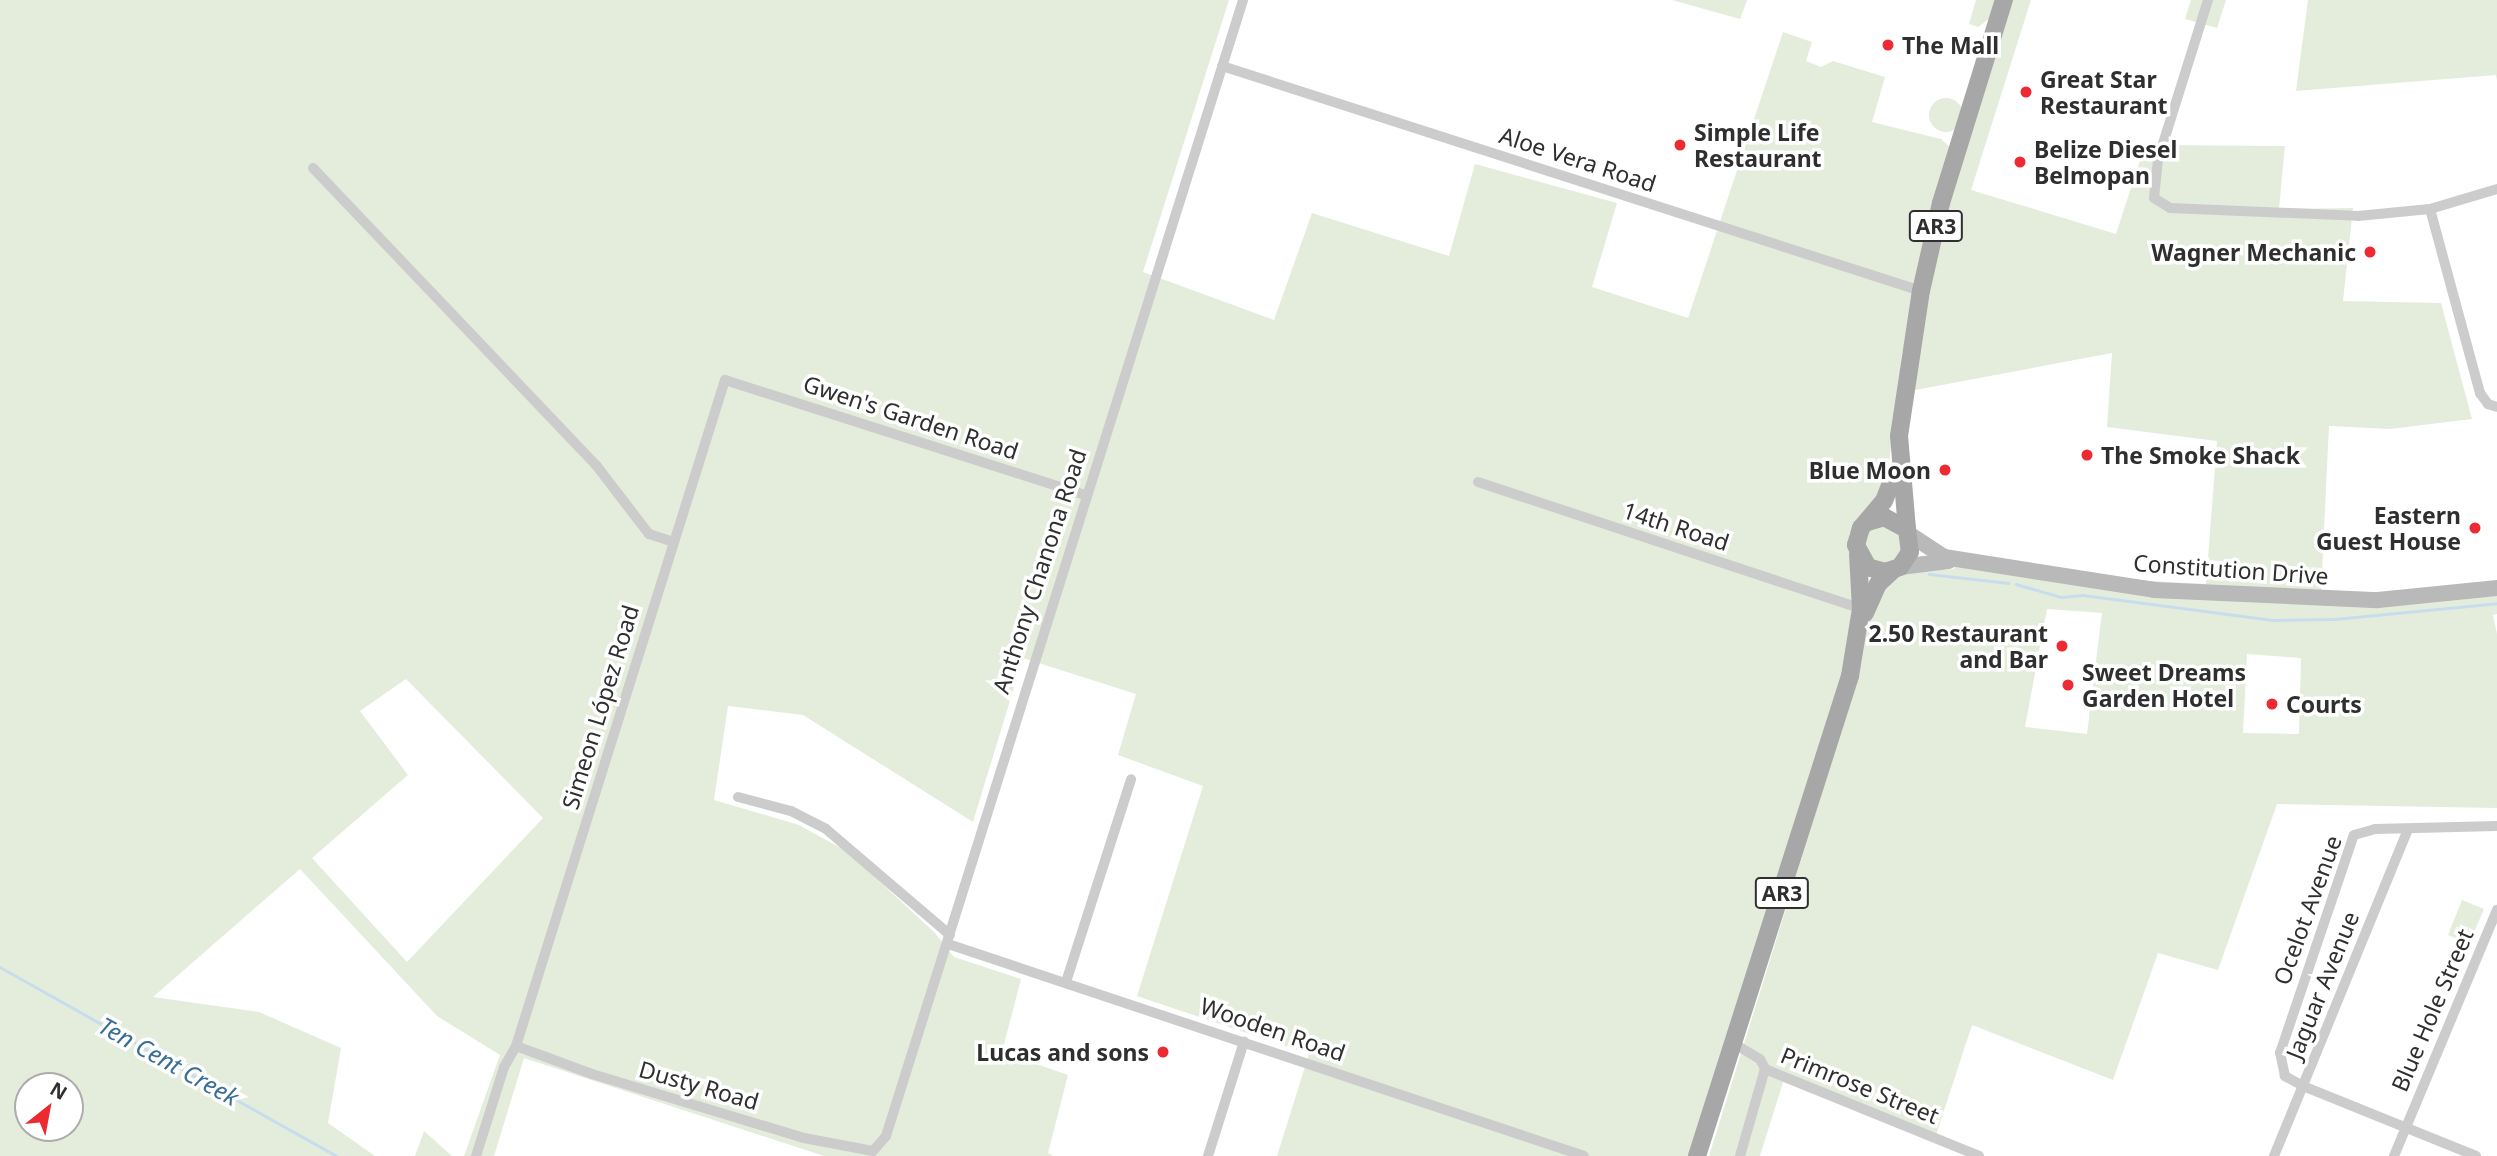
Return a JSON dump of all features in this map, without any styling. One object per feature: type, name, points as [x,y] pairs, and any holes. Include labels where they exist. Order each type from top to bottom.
[{"type":"main road","name":"AR3","points":[[1868,522],[1890,491],[1898,458],[1901,403],[1921,291],[1941,203],[2004,0]]},
{"type":"main road","name":"AR3","points":[[1898,458],[1908,532]]},
{"type":"main road","points":[[1884,517],[1908,532],[1910,552],[1896,569],[1876,571],[1858,554],[1857,536],[1868,522],[1884,517]]},
{"type":"main road","name":"Constitution Drive","points":[[1908,532],[1932,553],[1962,561],[2154,590],[2309,600],[2421,598],[2497,588]]},
{"type":"main road","name":"AR3","points":[[1697,1156],[1835,731],[1859,628],[1861,609],[1858,554]]},
{"type":"main road","name":"Constitution Drive","points":[[1896,569],[1962,561]]},
{"type":"main road","name":"AR3","points":[[1859,628],[1872,593],[1896,569]]},
{"type":"street","name":"Anthony Chanona Road","points":[[873,1151],[886,1136],[937,964],[949,939],[1085,495],[1243,0]]},
{"type":"street","points":[[2208,0],[2158,160],[2154,198],[2171,208],[2286,216],[2358,216],[2430,209],[2497,189]]},
{"type":"street","name":"Aloe Vera Road","points":[[1222,66],[1921,291]]},
{"type":"street","points":[[313,168],[596,465],[649,534],[674,542]]},
{"type":"street","points":[[2430,209],[2480,393],[2488,404],[2497,407]]},
{"type":"street","name":"Gwen's Garden Road","points":[[725,380],[1085,495]]},
{"type":"street","name":"Simeon López Road","points":[[476,1156],[503,1067],[516,1046],[725,380]]},
{"type":"street","name":"14th Road","points":[[1478,482],[1861,609]]},
{"type":"street","points":[[1066,982],[1131,779]]},
{"type":"street","points":[[738,797],[791,811],[827,829],[949,939]]},
{"type":"street","name":"Ocelot Avenue","points":[[2303,1086],[2285,1076],[2280,1053],[2350,842],[2362,831],[2497,826]]},
{"type":"street","name":"Jaguar Avenue","points":[[2274,1156],[2408,829]]},
{"type":"street","name":"Blue Hole Street","points":[[2394,1156],[2497,910]]},
{"type":"street","name":"Wooden Road","points":[[949,939],[1066,982],[1584,1156]]},
{"type":"street","points":[[1208,1156],[1244,1042]]},
{"type":"street","name":"Primrose Street","points":[[1733,1043],[1760,1059],[1765,1069],[1979,1156]]},
{"type":"street","name":"Dusty Road","points":[[516,1046],[592,1074],[804,1138],[873,1151]]},
{"type":"street","points":[[1740,1156],[1765,1069]]},
{"type":"street","points":[[2303,1086],[2476,1156]]},
{"type":"green space","points":[[0,0],[1229,0],[1143,272],[1274,320],[1312,213],[1449,256],[1475,164],[1617,203],[1592,287],[1688,318],[1783,32],[1812,42],[1806,61],[1821,67],[1833,61],[1885,77],[1872,122],[1941,139],[1951,148],[1902,354],[1886,488],[1849,534],[1856,576],[1844,674],[1697,1156],[1277,1156],[1309,1054],[1137,996],[1203,786],[1118,755],[1136,694],[1023,658],[973,822],[803,715],[728,706],[714,800],[799,825],[848,852],[935,933],[954,957],[1021,979],[1002,1052],[1068,1075],[1048,1153],[1053,1156],[824,1156],[524,1058],[494,1156],[464,1156],[500,1055],[437,1016],[300,869],[153,997],[259,1012],[341,1048],[328,1123],[375,1156],[0,1156]],"holes":[[[406,679],[543,818],[407,962],[312,858],[408,775],[360,711]]]},
{"type":"green space","points":[[1672,0],[1747,0],[1740,19]]},
{"type":"green space","points":[[1976,0],[1995,0],[1989,19],[1978,27],[1969,24]]},
{"type":"green space","points":[[2010,0],[2031,0],[1971,190],[2116,234],[2145,145],[2285,146],[2279,209],[2353,208],[2343,301],[2441,303],[2472,419],[2390,429],[2329,426],[2321,593],[2311,600],[2497,588],[2497,614],[2493,615],[2497,634],[2497,808],[2277,804],[2218,970],[2158,953],[2113,1080],[1972,1025],[1934,1141],[1784,1079],[1760,1156],[1709,1156],[1834,754],[1877,592],[1901,573],[1954,569],[1956,556],[2095,578],[2206,584],[2217,441],[2107,427],[2112,353],[1910,391],[1941,229]],"holes":[[[2047,609],[2102,613],[2087,734],[2025,727]],[[2247,654],[2301,658],[2299,734],[2243,733]]]},
{"type":"green space","points":[[2191,0],[2226,0],[2217,28],[2185,19]]},
{"type":"green space","points":[[2308,0],[2497,0],[2497,81],[2496,75],[2296,91]]},
{"type":"green space","points":[[1946,98],[1958,103],[1963,115],[1958,127],[1946,132],[1934,127],[1929,115],[1934,103]]},
{"type":"green space","points":[[1884,525],[1898,530],[1903,544],[1898,558],[1884,563],[1870,558],[1865,544],[1870,530]]},
{"type":"green space","points":[[2462,900],[2484,909],[2469,944],[2448,935]]},
{"type":"green space","points":[[424,1131],[452,1156],[415,1156]]},
{"type":"waterway","points":[[1929,574],[2008,583]]},
{"type":"waterway","points":[[2016,584],[2061,597],[2083,595],[2274,620],[2335,619],[2497,603]]},
{"type":"waterway","name":"Ten Cent Creek","points":[[0,967],[337,1156]]},
{"type":"place","name":"The Mall","points":[[1888,45]]},
{"type":"place","name":"Great Star Restaurant","points":[[2026,92]]},
{"type":"place","name":"Simple Life Restaurant","points":[[1680,145]]},
{"type":"place","name":"Belize Diesel Belmopan","points":[[2020,162]]},
{"type":"place","name":"Wagner Mechanic","points":[[2370,252]]},
{"type":"place","name":"The Smoke Shack","points":[[2087,455]]},
{"type":"place","name":"Blue Moon","points":[[1945,470]]},
{"type":"place","name":"Eastern Guest House","points":[[2475,528]]},
{"type":"place","name":"2.50 Restaurant and Bar","points":[[2062,646]]},
{"type":"place","name":"Sweet Dreams Garden Hotel","points":[[2068,685]]},
{"type":"place","name":"Courts","points":[[2272,704]]},
{"type":"place","name":"Lucas and sons","points":[[1163,1052]]}]
